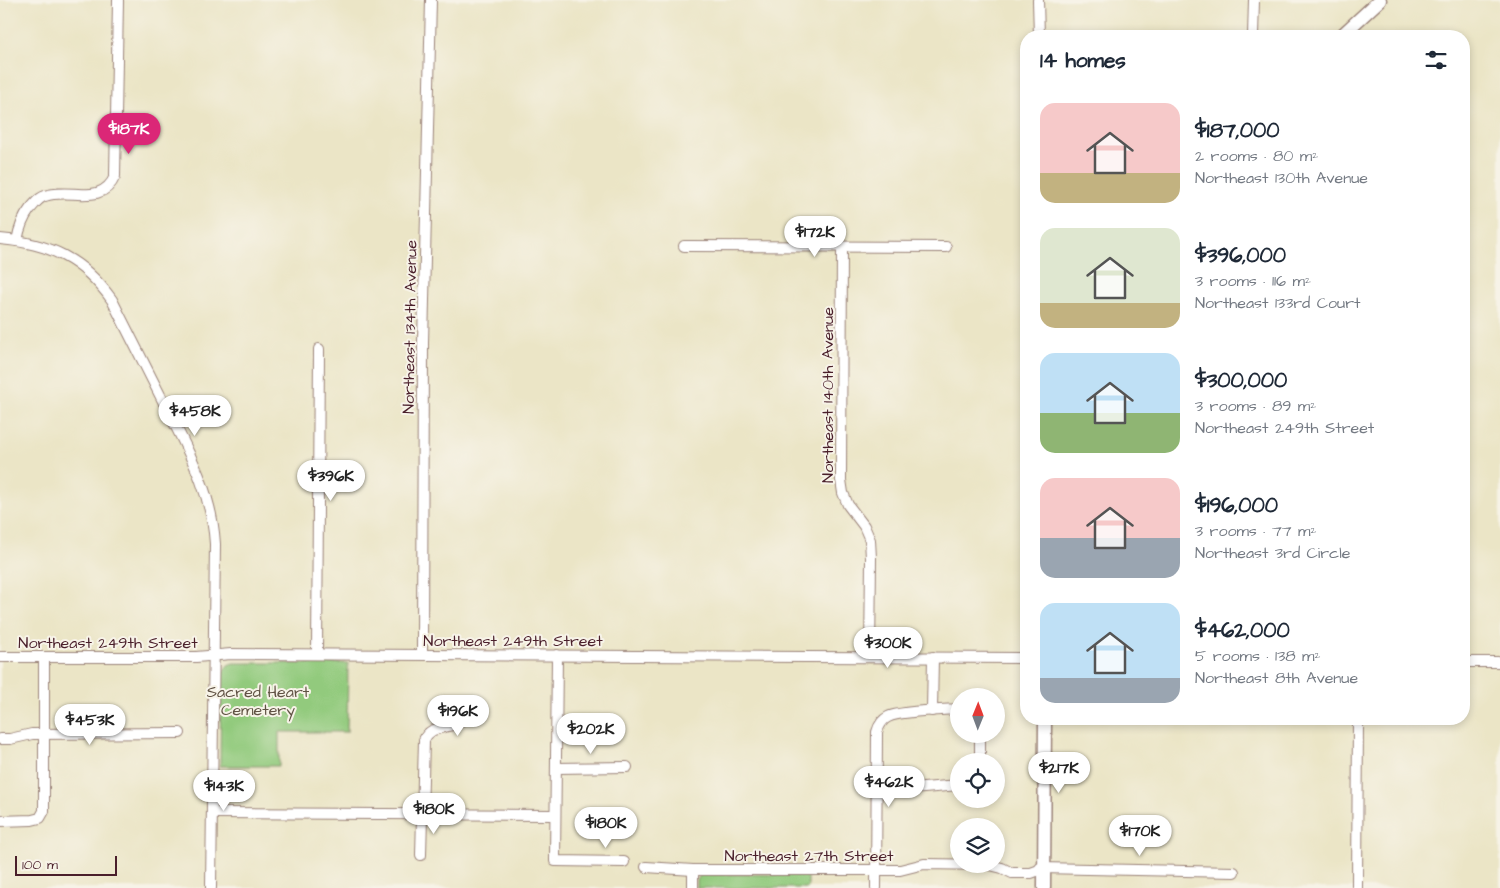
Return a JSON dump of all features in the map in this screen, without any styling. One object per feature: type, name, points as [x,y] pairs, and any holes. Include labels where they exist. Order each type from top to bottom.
[{"type":"main road","points":[[1348,30],[1380,0]]},
{"type":"main road","points":[[1044,888],[1046,725]]},
{"type":"street","points":[[17,241],[24,217],[42,197],[50,194],[98,193],[109,187],[115,176],[118,0]]},
{"type":"street","name":"Northeast 134th Avenue","points":[[422,654],[423,343],[431,0]]},
{"type":"street","points":[[1038,0],[1039,30]]},
{"type":"street","points":[[1254,0],[1254,30]]},
{"type":"street","points":[[0,239],[38,245],[55,251],[69,257],[93,276],[112,300],[188,450],[205,490],[214,534],[210,888]]},
{"type":"street","points":[[684,246],[946,247]]},
{"type":"street","name":"Northeast 140th Avenue","points":[[842,246],[840,480],[842,493],[848,505],[864,526],[870,540],[870,657]]},
{"type":"street","points":[[317,654],[319,349]]},
{"type":"street","name":"Northeast 249th Street","points":[[0,657],[422,654],[1020,658]]},
{"type":"street","points":[[557,655],[555,861],[624,862]]},
{"type":"street","points":[[0,820],[32,820],[40,818],[44,811],[44,657]]},
{"type":"street","points":[[932,711],[933,657]]},
{"type":"street","points":[[1470,662],[1500,662]]},
{"type":"street","points":[[876,888],[877,732],[882,722],[892,715],[950,710]]},
{"type":"street","points":[[421,855],[423,743],[425,737],[433,730],[456,724],[469,715]]},
{"type":"street","points":[[1356,888],[1358,725]]},
{"type":"street","points":[[0,739],[10,739],[24,734],[180,733]]},
{"type":"street","points":[[556,768],[627,768]]},
{"type":"street","points":[[877,792],[950,786]]},
{"type":"street","points":[[212,813],[555,815]]},
{"type":"street","name":"Northeast 27th Street","points":[[646,867],[693,870],[900,870],[924,864],[990,865],[1002,868],[1234,872]]},
{"type":"street","points":[[693,870],[693,888]]},
{"type":"green space","name":"Sacred Heart Cemetery","points":[[233,663],[348,663],[347,732],[279,732],[279,766],[220,766],[221,674],[228,665]]},
{"type":"green space","points":[[701,874],[808,875],[808,888],[697,888],[697,880]]}]
